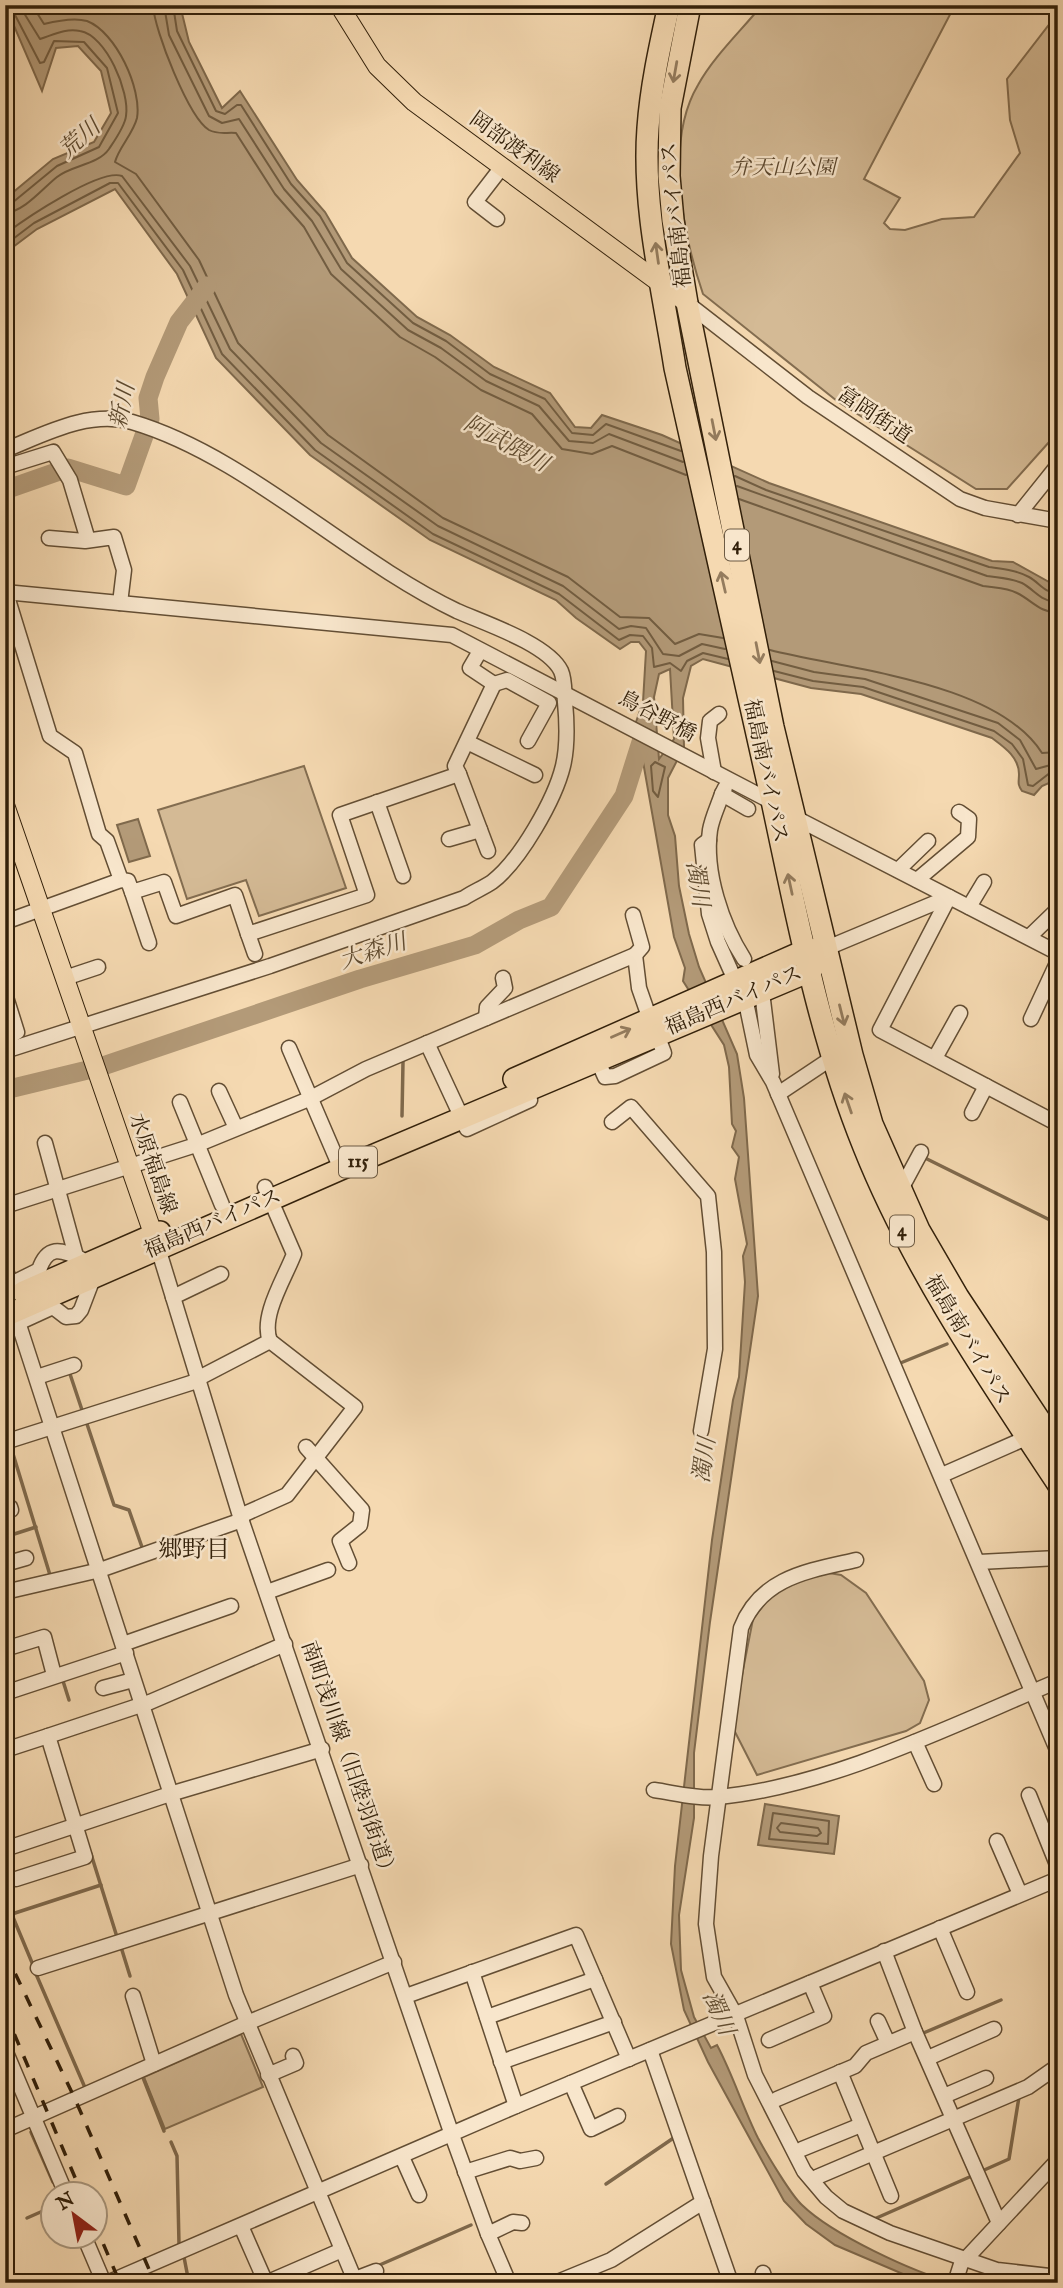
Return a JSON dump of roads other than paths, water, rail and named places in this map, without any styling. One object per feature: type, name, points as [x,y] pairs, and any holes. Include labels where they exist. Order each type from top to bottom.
[{"type":"highway","name":"福島南バイパス","points":[[669,5],[654,78],[648,130],[648,183],[675,369],[763,724],[796,819],[865,1104],[900,1191],[958,1297],[1043,1430],[1058,1484]]},
{"type":"highway","name":"福島南バイパス","points":[[690,5],[674,76],[668,140],[673,220],[763,724],[771,800],[807,961],[832,1058],[865,1150],[902,1231],[1058,1448]]},
{"type":"highway","name":"福島西バイパス","points":[[10,1323],[15,1293],[156,1241],[268,1194],[683,1014],[742,992],[807,961],[827,948]]},
{"type":"highway","name":"福島西バイパス","points":[[156,1241],[222,1205],[268,1194]]},
{"type":"main road","name":"岡部渡利線","points":[[339,5],[359,41],[396,86],[662,287],[687,303]]},
{"type":"main road","name":"水原福島線","points":[[5,805],[156,1241]]},
{"type":"street","points":[[497,219],[475,202],[502,167]]},
{"type":"street","name":"富岡街道","points":[[687,303],[808,397],[950,493],[985,508],[1057,520]]},
{"type":"street","points":[[5,450],[65,426],[102,419],[132,423],[184,443],[250,481],[393,577],[514,636],[551,659],[561,672],[566,746],[562,768],[528,838],[516,856],[493,881],[464,898],[82,1030],[5,1051]]},
{"type":"street","points":[[5,467],[53,452],[70,480],[88,540]]},
{"type":"street","points":[[1018,515],[1058,465]]},
{"type":"street","points":[[49,538],[88,540],[114,537],[124,570],[120,603]]},
{"type":"street","points":[[6,592],[50,736],[75,753],[100,834],[107,841],[121,880]]},
{"type":"street","name":"鳥谷野橋","points":[[6,592],[452,635],[771,800],[796,819],[1058,953]]},
{"type":"street","points":[[480,651],[470,668],[494,684]]},
{"type":"street","points":[[488,851],[455,766],[494,684],[507,680],[549,703],[528,741]]},
{"type":"street","points":[[708,768],[709,721],[719,714]]},
{"type":"street","points":[[467,742],[535,775]]},
{"type":"street","points":[[248,934],[367,895],[340,815],[459,774]]},
{"type":"street","points":[[729,780],[709,839],[711,864],[725,923],[744,959]]},
{"type":"street","points":[[723,794],[748,809]]},
{"type":"street","points":[[377,802],[403,876]]},
{"type":"street","points":[[917,880],[968,837],[969,818],[959,812]]},
{"type":"street","points":[[449,839],[480,830]]},
{"type":"street","points":[[709,839],[702,845],[709,914],[718,943],[742,992],[775,1088],[1058,1752]]},
{"type":"street","points":[[898,870],[928,841]]},
{"type":"street","points":[[5,922],[121,880],[128,881],[149,943]]},
{"type":"street","points":[[132,892],[164,882],[176,916],[235,895],[255,954]]},
{"type":"street","points":[[969,907],[984,882]]},
{"type":"street","points":[[827,948],[949,897]]},
{"type":"street","points":[[949,897],[880,1030],[1058,1124]]},
{"type":"street","points":[[1029,937],[1058,909]]},
{"type":"street","points":[[5,1206],[199,1144],[309,1099],[366,1069],[635,955],[642,947],[633,915]]},
{"type":"street","points":[[635,955],[639,988],[647,1011]]},
{"type":"street","points":[[1031,1019],[1058,961]]},
{"type":"street","points":[[65,978],[97,967]]},
{"type":"street","points":[[485,1018],[487,1007],[505,988],[503,978]]},
{"type":"street","points":[[742,992],[757,1055],[775,1088]]},
{"type":"street","points":[[5,1040],[17,1032],[6,998]]},
{"type":"street","points":[[935,1058],[960,1013]]},
{"type":"street","points":[[427,1043],[467,1129],[660,1042]]},
{"type":"street","points":[[289,1048],[338,1162]]},
{"type":"street","points":[[775,1088],[832,1058]]},
{"type":"street","points":[[972,1114],[986,1086]]},
{"type":"street","points":[[219,1091],[236,1128]]},
{"type":"street","points":[[180,1102],[222,1205]]},
{"type":"street","points":[[612,1122],[631,1107],[708,1196],[714,1252],[715,1349],[701,1431]]},
{"type":"street","points":[[45,1143],[56,1189],[85,1265],[76,1316],[66,1317],[53,1307],[10,1323],[37,1377],[54,1425],[133,1680],[247,2023],[355,2281],[376,2270]]},
{"type":"street","points":[[900,1191],[921,1153]]},
{"type":"street","points":[[5,1575],[8,1591],[100,1570],[241,1518],[287,1494],[312,1452],[355,1407],[270,1341],[267,1333],[271,1311],[294,1254],[268,1194]]},
{"type":"street","name":"南町浅川線（旧陸羽街道）","points":[[156,1241],[241,1518],[452,2135],[509,2283]]},
{"type":"street","points":[[5,1268],[15,1293],[38,1269],[43,1255],[49,1251],[60,1250],[85,1265]]},
{"type":"street","points":[[173,1297],[221,1275]]},
{"type":"street","points":[[5,1442],[197,1380],[270,1341]]},
{"type":"street","points":[[37,1377],[74,1365]]},
{"type":"street","points":[[942,1475],[1043,1430]]},
{"type":"street","points":[[312,1452],[362,1510],[360,1525],[340,1541],[349,1563]]},
{"type":"street","points":[[5,1564],[26,1558]]},
{"type":"street","points":[[979,1562],[1058,1558]]},
{"type":"street","points":[[856,1560],[789,1576],[765,1591],[751,1607],[741,1628],[713,1797],[706,1924],[714,1978],[736,2016],[747,2055],[781,2129],[804,2171],[826,2197],[860,2220],[963,2262],[997,2270],[1058,2277]]},
{"type":"street","points":[[267,1592],[328,1570]]},
{"type":"street","points":[[5,1693],[231,1606]]},
{"type":"street","points":[[5,1649],[44,1637],[54,1675]]},
{"type":"street","points":[[5,1750],[142,1706],[285,1644]]},
{"type":"street","points":[[103,1688],[133,1680]]},
{"type":"street","points":[[654,1790],[713,1797],[797,1782],[915,1742],[1058,1681]]},
{"type":"street","points":[[16,1880],[85,1857],[48,1736]]},
{"type":"street","points":[[915,1742],[934,1784]]},
{"type":"street","points":[[5,1849],[170,1794],[322,1749]]},
{"type":"street","points":[[1029,1795],[1058,1867]]},
{"type":"street","points":[[997,1841],[1020,1894]]},
{"type":"street","points":[[38,1968],[361,1865]]},
{"type":"street","points":[[91,2250],[105,2283],[318,2194],[516,2106],[720,2023],[1058,1879]]},
{"type":"street","points":[[940,1928],[967,1992]]},
{"type":"street","points":[[406,1996],[576,1935],[629,2059]]},
{"type":"street","points":[[884,1951],[915,2032],[999,2223]]},
{"type":"street","points":[[5,2130],[247,2023],[394,1962]]},
{"type":"street","points":[[472,1972],[516,2106]]},
{"type":"street","points":[[486,2017],[595,1979]]},
{"type":"street","points":[[769,2040],[824,2016],[810,1983]]},
{"type":"street","points":[[133,1996],[154,2064]]},
{"type":"street","points":[[878,2021],[888,2043]]},
{"type":"street","points":[[501,2062],[614,2022]]},
{"type":"street","points":[[928,2058],[994,2029]]},
{"type":"street","points":[[777,2099],[855,2066],[866,2053],[915,2032]]},
{"type":"street","points":[[5,2050],[60,2180]]},
{"type":"street","points":[[650,2050],[731,2283]]},
{"type":"street","points":[[268,2075],[296,2063],[293,2056]]},
{"type":"street","points":[[817,2177],[1028,2087],[1058,2066]]},
{"type":"street","points":[[840,2072],[891,2196]]},
{"type":"street","points":[[944,2096],[986,2078]]},
{"type":"street","points":[[571,2083],[591,2129],[618,2116]]},
{"type":"street","points":[[802,2149],[861,2125]]},
{"type":"street","points":[[402,2157],[419,2195]]},
{"type":"street","points":[[465,2172],[510,2158],[520,2161],[536,2158]]},
{"type":"street","points":[[955,2283],[963,2262],[1058,2160]]},
{"type":"street","points":[[555,2283],[611,2260],[703,2202]]},
{"type":"street","points":[[488,2234],[513,2222],[522,2223]]},
{"type":"street","points":[[240,2226],[266,2283],[342,2250]]},
{"type":"water","name":"阿武隈川","points":[[5,5],[180,5],[189,42],[222,108],[240,91],[297,180],[325,212],[352,258],[417,317],[450,335],[494,367],[550,393],[575,427],[591,428],[602,415],[662,435],[769,483],[992,561],[1013,562],[1058,587],[1058,779],[1042,786],[1034,795],[1022,791],[1016,762],[1010,753],[992,738],[861,694],[811,688],[703,659],[691,666],[683,698],[684,747],[668,778],[668,815],[675,836],[679,886],[689,934],[699,967],[737,1054],[744,1098],[758,1296],[710,1622],[694,1753],[694,1818],[679,1915],[681,1970],[694,2017],[711,2048],[717,2045],[758,2138],[797,2200],[816,2217],[853,2240],[896,2261],[954,2283],[924,2283],[835,2245],[806,2224],[784,2201],[708,2062],[684,2010],[671,1944],[675,1866],[712,1540],[733,1400],[739,1377],[745,1282],[743,1256],[747,1244],[735,1179],[739,1157],[732,1147],[736,1131],[732,1124],[729,1067],[724,1045],[683,981],[685,968],[674,937],[636,722],[643,702],[646,651],[639,642],[631,642],[620,649],[576,618],[556,600],[430,540],[310,455],[216,358],[177,274],[115,189],[37,229],[5,253],[5,199],[53,159],[94,142],[111,113],[101,71],[78,46],[56,48],[42,91]],"holes":[[[670,669],[674,739],[659,759],[654,697],[659,674]]]},
{"type":"water","points":[[138,819],[150,856],[129,862],[117,825]]},
{"type":"water","points":[[765,1804],[839,1816],[834,1854],[758,1845]]},
{"type":"waterway","name":"新川","points":[[5,490],[68,468],[126,486],[150,419],[148,398],[155,377],[179,322],[207,286]]},
{"type":"waterway","points":[[1054,515],[1058,506]]},
{"type":"waterway","name":"大森川","points":[[5,1090],[100,1067],[360,979],[475,945],[519,920],[551,907],[624,796],[647,723]]},
{"type":"waterway","points":[[402,1116],[403,1062]]},
{"type":"waterway","points":[[923,1157],[1058,1224]]},
{"type":"waterway","points":[[898,1364],[947,1344]]},
{"type":"waterway","points":[[69,1371],[83,1413]]},
{"type":"waterway","points":[[87,1424],[114,1505],[129,1510],[143,1550]]},
{"type":"waterway","points":[[10,1444],[50,1575]]},
{"type":"waterway","points":[[5,1537],[36,1527]]},
{"type":"waterway","points":[[63,1681],[69,1700]]},
{"type":"waterway","points":[[91,1854],[117,1937]]},
{"type":"waterway","points":[[12,1914],[101,1885]]},
{"type":"waterway","points":[[5,1898],[33,1965]]},
{"type":"waterway","points":[[121,1947],[130,1976]]},
{"type":"waterway","points":[[36,1974],[86,2090]]},
{"type":"waterway","points":[[921,2034],[1001,2000]]},
{"type":"waterway","points":[[142,2075],[164,2131]]},
{"type":"waterway","points":[[982,2171],[1009,2159],[1019,2097]]},
{"type":"waterway","points":[[31,2132],[52,2180]]},
{"type":"waterway","points":[[606,2184],[675,2137]]},
{"type":"waterway","points":[[171,2142],[177,2156],[179,2244]]},
{"type":"waterway","points":[[872,2220],[974,2175]]},
{"type":"waterway","points":[[27,2218],[38,2213]]},
{"type":"waterway","points":[[375,2267],[471,2225]]},
{"type":"waterway","points":[[184,2257],[189,2283]]},
{"type":"waterway","points":[[336,2283],[347,2278]]},
{"type":"railway","points":[[5,1952],[75,2099],[155,2283]]},
{"type":"railway","points":[[5,2012],[76,2180]]},
{"type":"railway","points":[[106,2250],[120,2283]]},
{"type":"district","name":"郷野目","points":[[194,1550]]},
{"type":"water label","name":"荒川","points":[[80,139]]},
{"type":"water label","name":"濁川","points":[[697,884]]},
{"type":"water label","name":"濁川","points":[[705,1460]]},
{"type":"water label","name":"濁川","points":[[718,2013]]},
{"type":"park label","name":"弁天山公園","points":[[783,168]]}]
